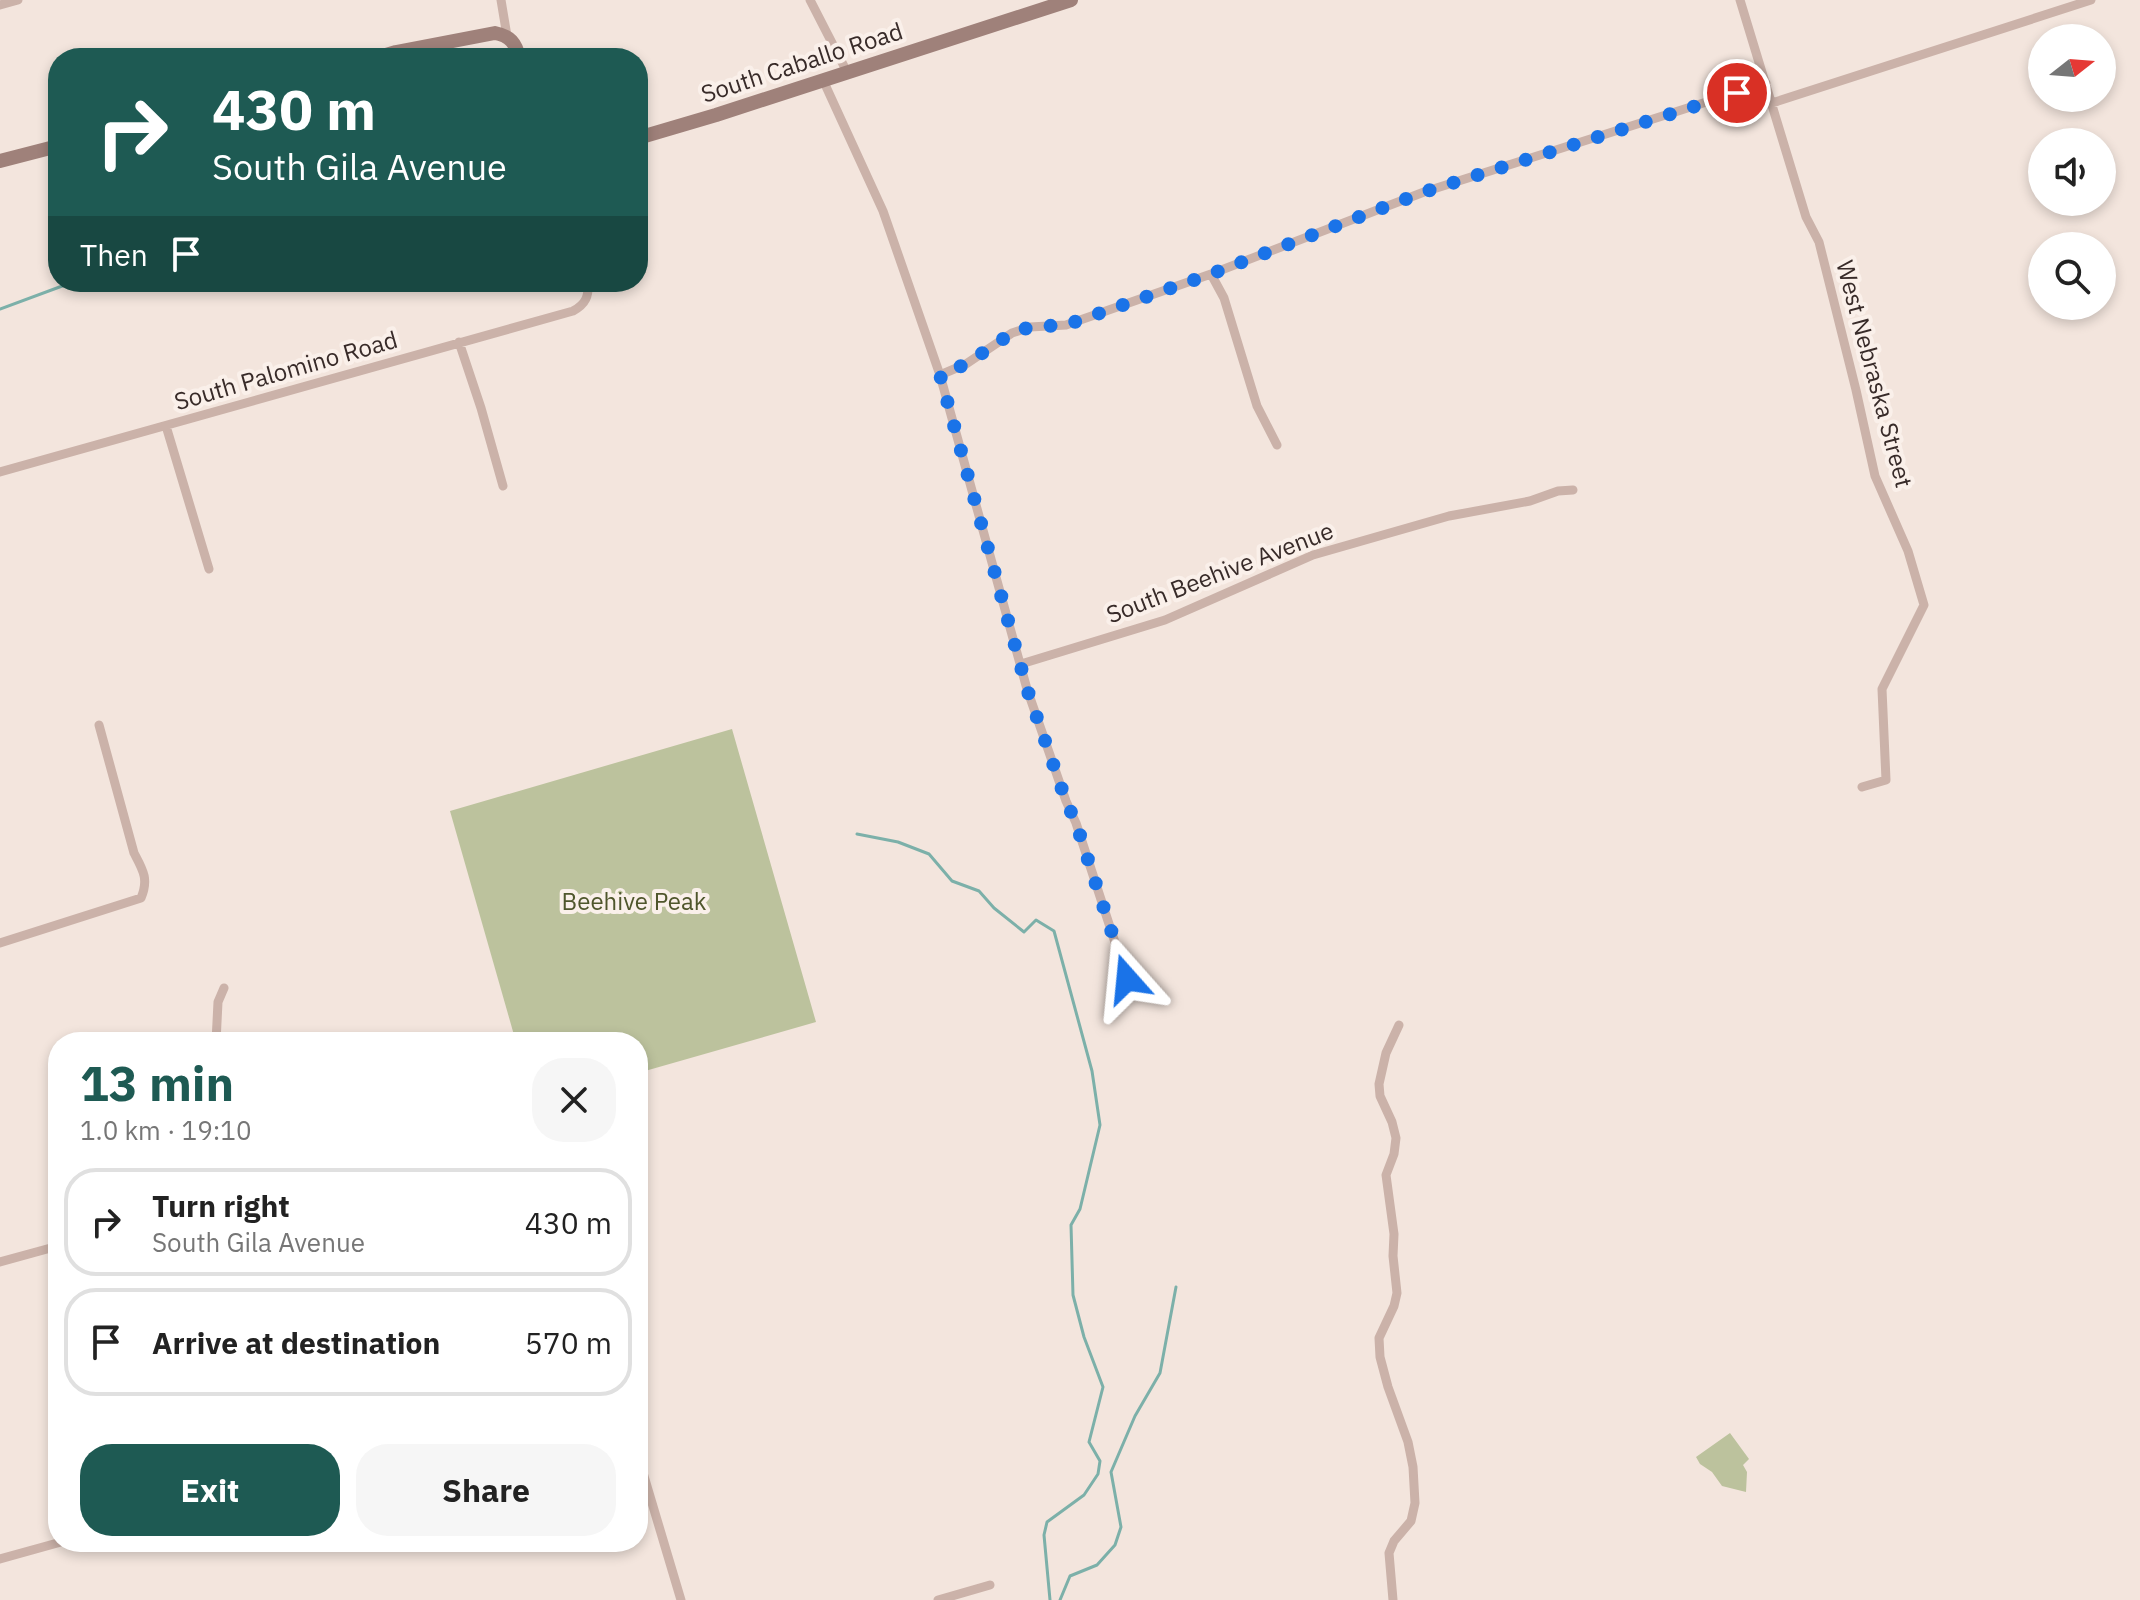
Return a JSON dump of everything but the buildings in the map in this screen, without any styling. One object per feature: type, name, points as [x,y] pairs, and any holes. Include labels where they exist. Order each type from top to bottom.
[{"type":"street","points":[[0,5],[18,0]]},
{"type":"street","points":[[501,0],[507,36]]},
{"type":"street","points":[[810,0],[847,72]]},
{"type":"street","name":"South Caballo Road","points":[[648,135],[1071,0]]},
{"type":"street","name":"West Nebraska Street","points":[[1740,0],[1806,217],[1819,242],[1875,476],[1908,551],[1924,605],[1882,689],[1886,780],[1862,787]]},
{"type":"street","points":[[1772,103],[2091,0]]},
{"type":"street","points":[[420,48],[495,33],[507,36],[515,48]]},
{"type":"street","points":[[823,80],[883,211],[940,375],[1027,689],[1076,823],[1127,979]]},
{"type":"street","points":[[940,375],[966,364],[1012,333],[1030,327],[1066,325],[1211,274],[1424,192],[1766,83]]},
{"type":"street","points":[[0,161],[48,149]]},
{"type":"street","points":[[1211,274],[1224,298],[1257,406],[1277,445]]},
{"type":"street","name":"South Palomino Road","points":[[0,472],[573,311],[582,306],[589,292]]},
{"type":"street","points":[[459,342],[503,486]]},
{"type":"street","points":[[166,426],[209,569]]},
{"type":"street","name":"South Beehive Avenue","points":[[1021,664],[1165,620],[1313,555],[1449,516],[1573,490]]},
{"type":"street","points":[[0,943],[141,898],[146,886],[143,871],[134,853],[99,725]]},
{"type":"street","points":[[216,1032],[218,1002],[224,988]]},
{"type":"street","points":[[1393,1600],[1389,1553],[1394,1541],[1411,1521],[1415,1503],[1408,1442],[1388,1387],[1380,1357],[1379,1338],[1397,1293],[1394,1234],[1386,1175],[1396,1138],[1380,1096],[1379,1084],[1386,1053],[1399,1025]]},
{"type":"street","points":[[0,1262],[48,1249]]},
{"type":"street","points":[[648,1489],[681,1600]]},
{"type":"street","points":[[0,1559],[48,1546]]},
{"type":"street","points":[[938,1600],[990,1585]]},
{"type":"green space","name":"Beehive Peak","points":[[732,729],[816,1022],[648,1070],[648,1032],[513,1032],[450,811]]},
{"type":"green space","points":[[1730,1433],[1749,1459],[1743,1465],[1747,1472],[1746,1492],[1722,1486],[1696,1457]]},
{"type":"waterway","points":[[0,309],[48,291]]},
{"type":"waterway","points":[[857,834],[898,842],[929,854],[952,881],[979,891],[994,908],[1024,932],[1036,920],[1054,931],[1092,1071],[1100,1125],[1080,1209],[1071,1225],[1073,1295],[1084,1337],[1103,1387],[1089,1442],[1100,1461],[1098,1474],[1084,1495],[1047,1522],[1044,1535],[1050,1600]]},
{"type":"waterway","points":[[1060,1600],[1070,1576],[1097,1565],[1115,1545],[1121,1527],[1111,1472],[1135,1416],[1160,1373],[1176,1287]]},
{"type":"route","points":[[1127,979],[1076,823],[1027,689],[940,375],[966,364],[1012,333],[1030,327],[1066,325],[1211,274],[1424,192],[1737,93]]}]
